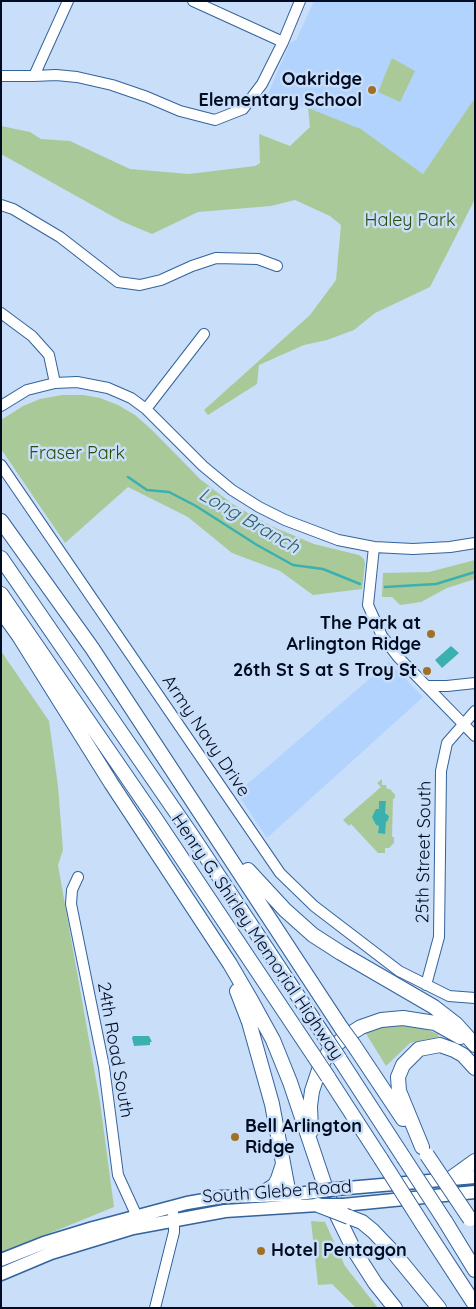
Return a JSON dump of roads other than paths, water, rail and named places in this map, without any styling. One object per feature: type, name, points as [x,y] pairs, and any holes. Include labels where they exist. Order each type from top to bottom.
[{"type":"highway","name":"Henry G. Shirley Memorial Highway","points":[[1,521],[92,648],[342,1029],[473,1223]]},
{"type":"highway","points":[[1,558],[191,834],[339,1058],[475,1270]]},
{"type":"highway","name":"Henry G. Shirley Memorial Highway","points":[[1,594],[155,818],[314,1056],[475,1305]]},
{"type":"highway","points":[[1,611],[19,636],[110,783],[230,964],[273,1040],[290,1082],[330,1201],[354,1250],[375,1283],[395,1308]]},
{"type":"highway","points":[[209,824],[261,886],[313,935],[434,1006],[456,1024],[475,1047]]},
{"type":"highway","points":[[197,915],[227,969],[246,1010],[272,1104],[292,1200]]},
{"type":"highway","points":[[315,1159],[310,1126],[312,1091],[319,1070],[330,1051],[345,1037],[361,1027],[381,1020],[403,1018],[424,1020],[440,1025],[456,1033],[475,1047]]},
{"type":"highway","points":[[424,1151],[399,1091],[398,1077],[403,1065],[419,1049],[440,1045],[458,1052],[475,1068]]},
{"type":"highway","points":[[260,1195],[270,1190],[276,1183],[284,1161]]},
{"type":"highway","points":[[450,1179],[475,1161]]},
{"type":"highway","points":[[316,1198],[346,1211],[373,1231],[394,1253],[439,1308]]},
{"type":"main road","name":"South Glebe Road","points":[[1,1260],[44,1243],[139,1221],[174,1220],[292,1200],[316,1198],[336,1189],[475,1176]]},
{"type":"main road","name":"South Glebe Road","points":[[346,1211],[475,1192]]},
{"type":"main road","name":"South Glebe Road","points":[[1,1274],[172,1207],[222,1198],[260,1195],[292,1200]]},
{"type":"street","points":[[34,76],[68,1]]},
{"type":"street","points":[[193,1],[283,42]]},
{"type":"street","points":[[1,76],[56,75],[112,84],[180,111],[215,120],[243,109],[262,84],[283,42],[300,1]]},
{"type":"street","points":[[1,205],[14,209],[60,237],[118,282],[140,285],[161,280],[216,258],[258,260],[277,266]]},
{"type":"street","points":[[1,313],[32,336],[49,355],[56,383]]},
{"type":"street","points":[[146,408],[204,334]]},
{"type":"street","points":[[1,406],[27,390],[56,383],[77,382],[108,388],[131,398],[146,408],[203,466],[232,490],[258,507],[311,531],[338,540],[374,547],[413,549],[450,547],[475,543]]},
{"type":"street","name":"Army Navy Drive","points":[[1,465],[275,866],[314,906],[399,971],[449,996],[475,998]]},
{"type":"street","points":[[374,547],[368,605],[382,636],[398,657],[475,736]]},
{"type":"street","points":[[426,686],[475,683]]},
{"type":"street","name":"25th Street South","points":[[426,985],[440,937],[441,772],[447,743],[475,711]]},
{"type":"street","name":"24th Road South","points":[[78,877],[72,890],[71,904],[104,1067],[118,1175],[139,1221]]},
{"type":"street","points":[[155,1308],[172,1238],[174,1220],[172,1207]]},
{"type":"waterway","name":"Long Branch","points":[[128,477],[147,490],[169,492],[196,506],[257,545],[293,565],[323,569],[360,584]]},
{"type":"waterway","name":"Long Branch","points":[[385,587],[436,584],[475,572]]},
{"type":"place","name":"Oakridge Elementary School","points":[[372,90]]},
{"type":"place","name":"The Park at Arlington Ridge","points":[[431,634]]},
{"type":"place","name":"26th St S at S Troy St","points":[[427,671]]},
{"type":"place","name":"Bell Arlington Ridge","points":[[235,1137]]},
{"type":"place","name":"Hotel Pentagon","points":[[261,1251]]},
{"type":"park label","name":"Haley Park","points":[[410,221]]},
{"type":"park label","name":"Fraser Park","points":[[77,454]]}]
